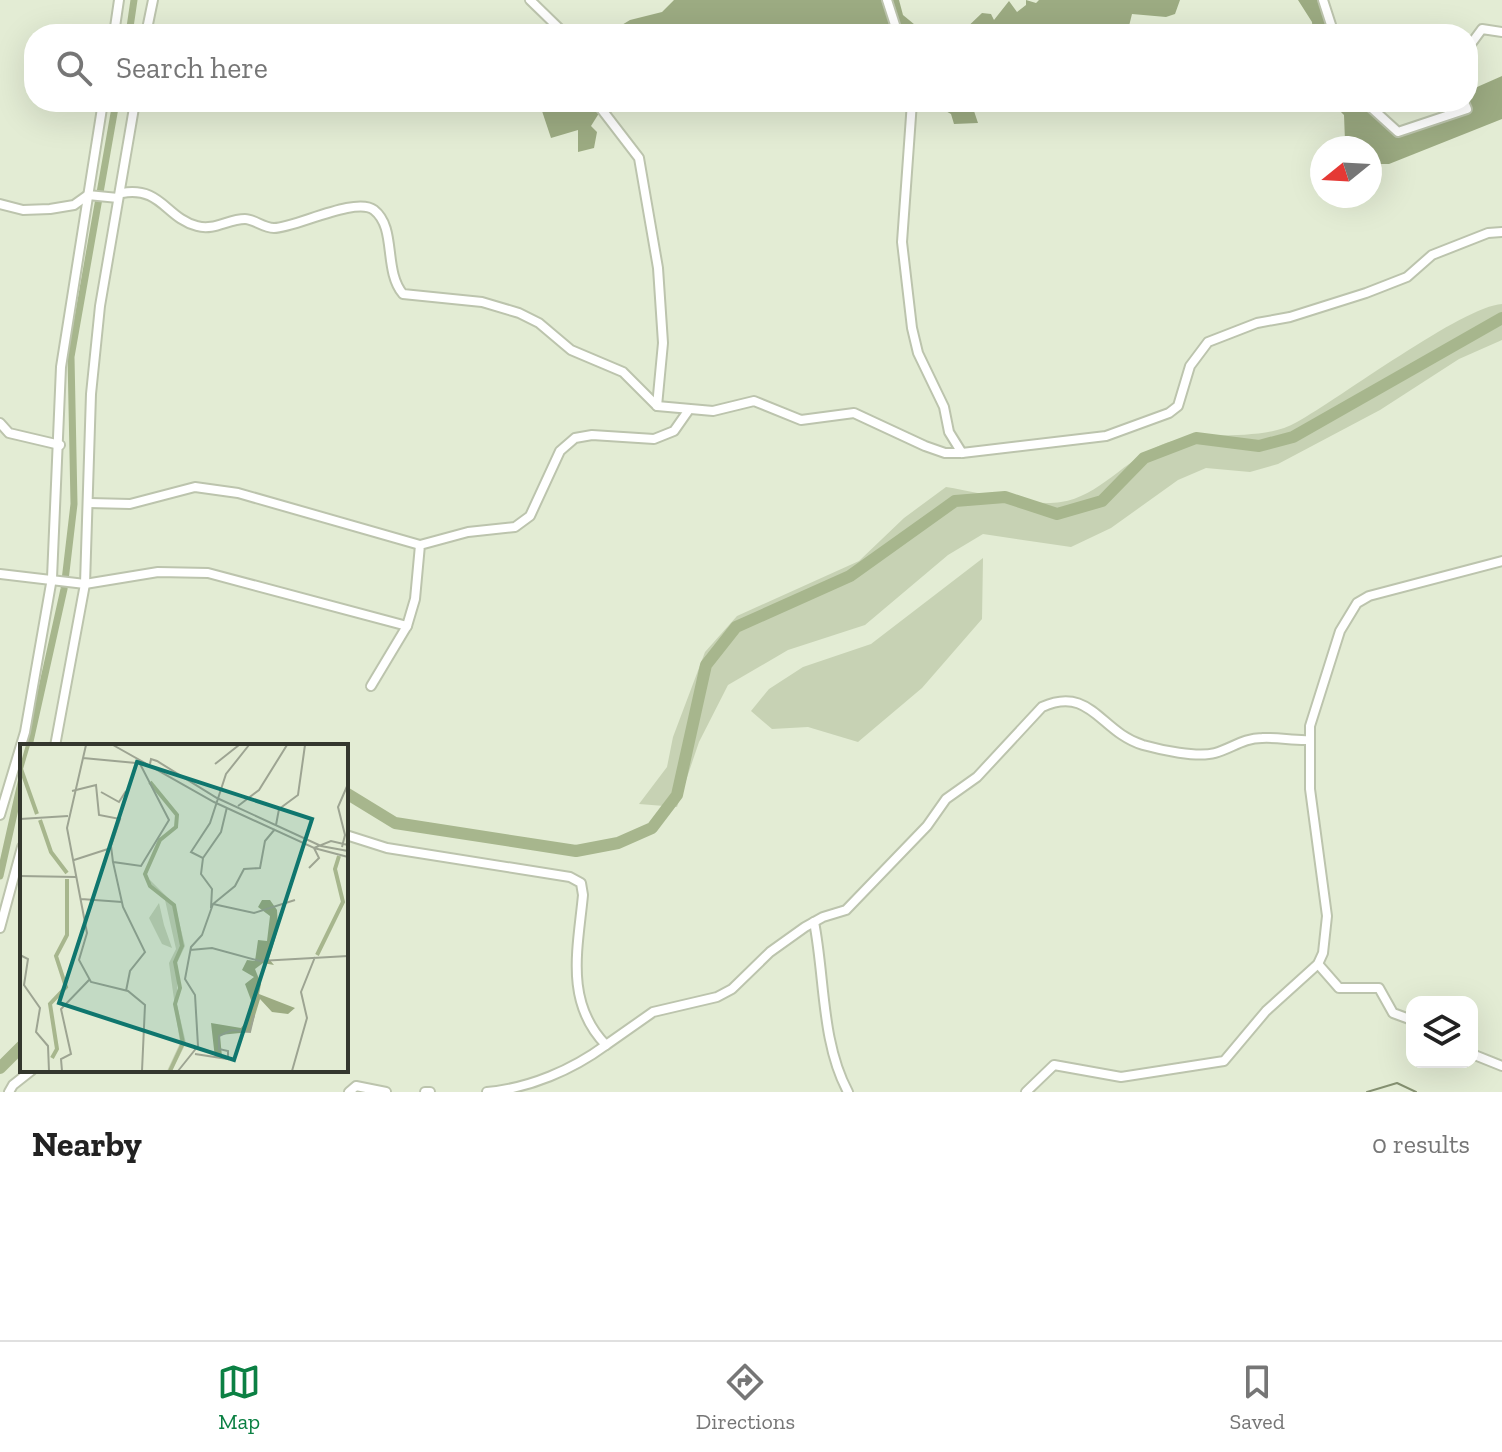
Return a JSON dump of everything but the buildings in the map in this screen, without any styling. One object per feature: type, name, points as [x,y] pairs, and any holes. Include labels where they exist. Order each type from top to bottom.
[{"type":"street","points":[[115,24],[119,0]]},
{"type":"street","points":[[148,24],[153,0]]},
{"type":"street","points":[[530,0],[555,24]]},
{"type":"street","points":[[887,0],[895,24]]},
{"type":"street","points":[[1323,0],[1331,24]]},
{"type":"street","points":[[1478,34],[1482,29],[1502,32]]},
{"type":"street","points":[[21,744],[56,579],[61,367],[101,112]]},
{"type":"street","points":[[55,744],[81,583],[89,503],[91,394],[133,112]]},
{"type":"street","points":[[604,112],[639,158],[658,268],[663,343],[657,406]]},
{"type":"street","points":[[911,112],[902,242],[912,328],[918,353],[944,407],[949,432],[962,453]]},
{"type":"street","points":[[1376,112],[1398,132],[1458,112]]},
{"type":"street","points":[[0,204],[23,210],[50,209],[74,205],[88,195],[120,195],[137,190],[157,198],[182,219],[207,228],[245,219],[276,229],[353,207],[369,207],[376,211],[388,235],[391,273],[403,294],[482,302],[519,313],[539,323],[571,350],[623,372],[657,406],[713,411],[754,401],[801,420],[854,413],[945,453],[1106,436],[1138,427],[1178,406],[1190,366],[1208,342],[1257,323],[1290,317],[1366,293],[1407,277],[1432,255],[1488,233],[1502,232]]},
{"type":"street","points":[[89,503],[130,504],[195,487],[322,514],[420,545],[468,532],[515,527],[541,498],[547,473],[560,451],[575,438],[592,435],[654,439],[674,431],[688,411]]},
{"type":"street","points":[[0,423],[9,433],[60,445]]},
{"type":"street","points":[[371,686],[407,626],[415,599],[420,545]]},
{"type":"street","points":[[1026,1092],[1054,1065],[1121,1077],[1224,1061],[1266,1011],[1318,964],[1327,940],[1327,916],[1310,789],[1310,726],[1340,631],[1357,603],[1421,580],[1502,561]]},
{"type":"street","points":[[0,574],[81,583],[158,572],[208,573],[407,626]]},
{"type":"street","points":[[487,1092],[517,1088],[577,1066],[653,1012],[717,997],[732,989],[770,952],[814,922],[846,910],[927,826],[946,799],[977,777],[1042,707],[1055,702],[1077,701],[1142,745],[1179,751],[1215,753],[1243,740],[1262,738],[1310,740]]},
{"type":"street","points":[[0,815],[20,749]]},
{"type":"street","points":[[348,836],[387,848],[570,877],[581,883],[583,895],[574,974],[597,1036],[606,1045]]},
{"type":"street","points":[[0,928],[20,854]]},
{"type":"street","points":[[814,922],[829,1036],[839,1075],[848,1092]]},
{"type":"street","points":[[1318,964],[1339,988],[1379,988],[1393,1013],[1406,1018]]},
{"type":"street","points":[[1478,1056],[1502,1066]]},
{"type":"street","points":[[9,1092],[29,1072]]},
{"type":"street","points":[[530,1082],[536,1092]]},
{"type":"street","points":[[349,1092],[356,1086],[386,1092]]},
{"type":"green space","points":[[674,0],[899,0],[903,15],[914,24],[623,24],[662,12]]},
{"type":"green space","points":[[1026,0],[1036,3],[1039,0],[1180,0],[1175,14],[1166,17],[1132,14],[1130,24],[970,24],[982,13],[991,14],[994,20],[1009,1],[1017,12],[1026,5]]},
{"type":"green space","points":[[1298,0],[1321,0],[1327,24],[1312,22]]},
{"type":"green space","points":[[1502,76],[1502,119],[1389,164],[1382,164],[1382,136],[1345,136],[1344,115],[1341,112],[1374,112],[1398,135],[1467,112],[1478,112],[1478,87]]},
{"type":"green space","points":[[542,112],[600,112],[591,126],[597,132],[594,148],[578,152],[578,130],[551,138]]},
{"type":"green space","points":[[947,112],[974,112],[978,123],[954,124]]},
{"type":"green space","points":[[1502,304],[1502,340],[1459,359],[1380,410],[1278,464],[1250,472],[1206,468],[1178,480],[1111,528],[1071,547],[983,534],[948,555],[865,625],[788,650],[728,685],[699,742],[677,807],[639,804],[667,767],[673,737],[705,652],[737,616],[859,561],[904,518],[946,487],[1034,502],[1074,499],[1161,445],[1195,437],[1282,429],[1459,320]]},
{"type":"green space","points":[[983,558],[982,619],[922,688],[858,742],[808,727],[772,729],[751,711],[769,689],[803,667],[871,644]]},
{"type":"waterway","points":[[130,24],[134,0]]},
{"type":"waterway","points":[[29,744],[64,589],[74,504],[71,357],[114,112]]},
{"type":"waterway","points":[[348,794],[395,823],[576,851],[618,843],[652,828],[677,795],[706,665],[736,627],[850,576],[955,501],[1005,497],[1057,514],[1102,501],[1144,458],[1196,438],[1259,446],[1293,437],[1502,318]]},
{"type":"waterway","points":[[0,876],[20,787]]},
{"type":"waterway","points":[[0,1068],[20,1048]]},
{"type":"waterway","points":[[1367,1092],[1397,1083],[1416,1092]]}]
